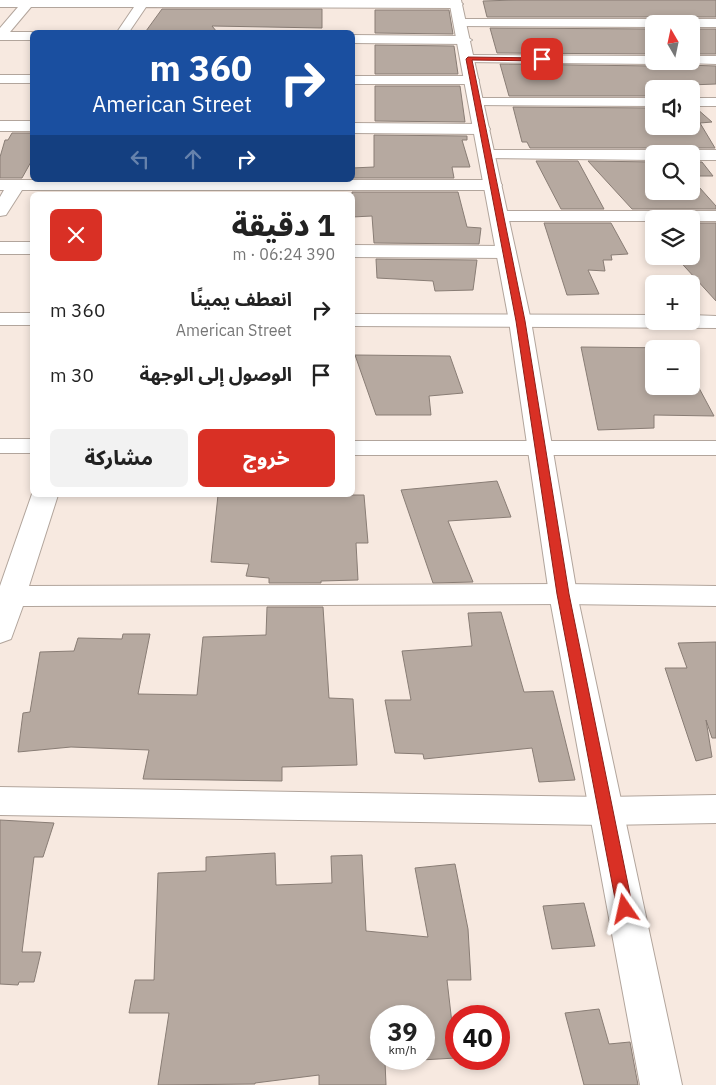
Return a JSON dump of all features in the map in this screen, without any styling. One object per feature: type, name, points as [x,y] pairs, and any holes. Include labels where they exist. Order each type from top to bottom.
[{"type":"street","points":[[0,3],[142,4],[186,2],[465,44],[645,99]]},
{"type":"street","points":[[0,36],[28,3]]},
{"type":"street","points":[[124,30],[142,4]]},
{"type":"street","points":[[696,10],[710,23],[716,40]]},
{"type":"street","points":[[355,79],[465,44],[710,23]]},
{"type":"street","points":[[0,36],[30,36]]},
{"type":"street","points":[[355,40],[465,44],[645,59]]},
{"type":"street","points":[[465,44],[520,321],[542,448],[563,594],[661,1085]]},
{"type":"street","points":[[700,60],[716,60]]},
{"type":"street","points":[[0,78],[30,79]]},
{"type":"street","points":[[700,102],[716,102]]},
{"type":"street","points":[[0,126],[30,126]]},
{"type":"street","points":[[355,128],[484,142],[645,154]]},
{"type":"street","points":[[700,155],[716,155]]},
{"type":"street","points":[[0,211],[8,185],[108,183],[493,185]]},
{"type":"street","points":[[500,216],[716,216]]},
{"type":"street","points":[[0,248],[30,248]]},
{"type":"street","points":[[355,251],[506,252]]},
{"type":"street","points":[[0,319],[30,319]]},
{"type":"street","points":[[355,320],[716,322]]},
{"type":"street","points":[[0,446],[30,446]]},
{"type":"street","points":[[355,448],[716,448]]},
{"type":"street","points":[[0,632],[6,596],[44,497]]},
{"type":"street","points":[[6,596],[563,594],[716,596]]},
{"type":"street","points":[[0,801],[605,811],[716,810]]},
{"type":"building","points":[[716,0],[716,17],[700,17],[700,15],[645,15],[645,17],[487,17],[483,1]]},
{"type":"building","points":[[162,9],[322,9],[322,28],[212,26],[215,30],[147,30]]},
{"type":"building","points":[[375,10],[449,10],[453,34],[375,33]]},
{"type":"building","points":[[490,28],[645,29],[645,54],[497,53]]},
{"type":"building","points":[[700,29],[716,29],[716,54],[700,54]]},
{"type":"building","points":[[375,45],[454,46],[458,74],[375,74]]},
{"type":"building","points":[[500,64],[645,66],[645,70],[700,70],[700,65],[716,66],[716,84],[700,85],[700,80],[645,80],[645,96],[509,96]]},
{"type":"building","points":[[375,86],[460,86],[465,122],[375,121]]},
{"type":"building","points":[[513,107],[645,108],[645,135],[700,135],[700,123],[715,148],[700,148],[700,145],[645,145],[645,148],[530,148],[527,142],[522,142]]},
{"type":"building","points":[[700,112],[712,122],[700,123]]},
{"type":"building","points":[[12,133],[30,133],[30,164],[22,178],[0,178],[0,157],[5,140],[8,140]]},
{"type":"building","points":[[374,135],[467,136],[467,140],[462,140],[470,167],[452,167],[454,178],[355,178],[355,168],[374,167]]},
{"type":"building","points":[[536,161],[578,161],[604,209],[561,209]]},
{"type":"building","points":[[588,161],[645,162],[645,200],[700,200],[700,188],[716,206],[716,209],[632,209]]},
{"type":"building","points":[[700,162],[702,162],[713,176],[700,176]]},
{"type":"building","points":[[355,192],[458,192],[467,227],[481,228],[479,244],[374,243],[372,216],[355,217]]},
{"type":"building","points":[[544,223],[611,223],[628,254],[611,255],[612,260],[603,260],[605,271],[588,270],[599,294],[567,295]]},
{"type":"building","points":[[700,223],[716,223],[716,301],[700,283],[700,275],[692,275],[683,265],[700,265]]},
{"type":"building","points":[[376,259],[477,260],[473,290],[435,291],[433,281],[377,278]]},
{"type":"building","points":[[581,347],[645,348],[645,395],[700,395],[700,390],[714,416],[654,415],[654,428],[598,430]]},
{"type":"building","points":[[355,355],[450,356],[463,393],[429,396],[431,415],[376,415]]},
{"type":"building","points":[[497,481],[511,517],[448,521],[473,582],[433,583],[401,490]]},
{"type":"building","points":[[355,495],[364,495],[368,543],[356,543],[358,580],[321,581],[321,583],[269,583],[269,578],[246,576],[249,564],[211,562],[218,497],[355,497]]},
{"type":"building","points":[[267,607],[323,607],[329,698],[353,699],[357,765],[282,767],[282,781],[143,779],[149,750],[71,747],[18,752],[23,713],[30,712],[40,652],[74,651],[78,638],[122,639],[123,634],[150,634],[138,694],[197,695],[203,637],[266,635]]},
{"type":"building","points":[[501,612],[524,692],[553,691],[575,780],[539,782],[532,748],[424,759],[423,754],[395,753],[385,700],[411,700],[402,651],[472,646],[468,613]]},
{"type":"building","points":[[716,642],[716,738],[712,738],[706,720],[712,757],[696,761],[665,668],[687,668],[678,643]]},
{"type":"building","points":[[0,820],[54,823],[43,857],[34,857],[22,952],[41,952],[34,982],[19,982],[18,985],[0,984]]},
{"type":"building","points":[[275,853],[276,885],[332,883],[331,856],[362,855],[366,931],[428,937],[415,868],[455,864],[468,929],[471,980],[447,980],[450,1005],[445,1005],[445,1059],[435,1059],[435,1005],[370,1005],[370,1070],[385,1070],[386,1085],[319,1085],[319,1075],[255,1084],[158,1085],[169,1013],[129,1013],[135,980],[154,980],[158,873],[206,871],[206,857]]},
{"type":"building","points":[[584,903],[595,946],[552,949],[543,906]]},
{"type":"building","points":[[599,1009],[609,1044],[630,1042],[638,1085],[584,1085],[565,1013]]},
{"type":"route","points":[[542,59],[468,59],[520,321],[542,448],[563,594],[625,909]]}]
